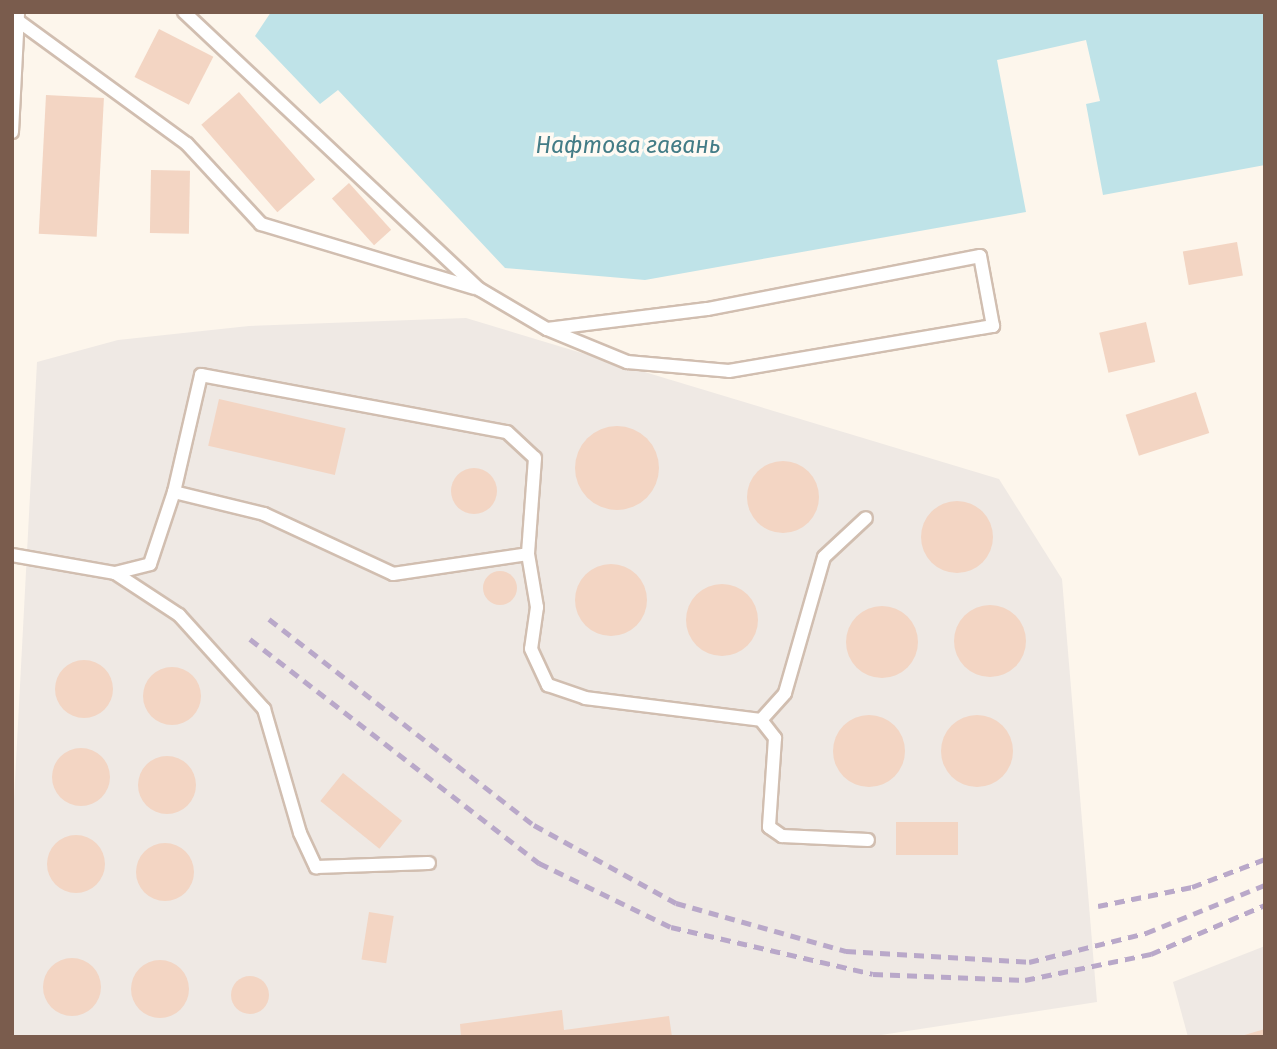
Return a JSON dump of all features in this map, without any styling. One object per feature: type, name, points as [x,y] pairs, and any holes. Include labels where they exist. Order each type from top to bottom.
[{"type":"lane","points":[[184,12],[479,289],[547,329],[627,362],[729,371],[993,326],[980,256],[707,309],[547,329]]},
{"type":"lane","points":[[17,16],[187,145],[261,223],[479,289]]},
{"type":"lane","points":[[12,132],[17,16]]},
{"type":"lane","points":[[115,573],[150,564],[174,492],[201,375],[507,432],[535,458],[528,554],[537,607],[531,649],[548,685],[585,698],[761,720],[775,738],[769,827],[782,836],[868,840]]},
{"type":"lane","points":[[174,492],[264,514],[393,574],[528,554]]},
{"type":"lane","points":[[761,720],[785,693],[824,557],[866,518]]},
{"type":"lane","points":[[12,555],[115,573],[179,615],[264,709],[300,833],[316,867],[429,863]]},
{"type":"shaded area","points":[[466,318],[999,479],[1062,579],[1097,1002],[868,1037],[12,1037],[12,838],[37,362],[118,340],[249,326]]},
{"type":"shaded area","points":[[1265,946],[1265,1037],[1188,1037],[1173,982]]},
{"type":"water","name":"Нафтова гавань","points":[[271,12],[1265,12],[1265,165],[1103,195],[1086,104],[1100,101],[1086,40],[997,60],[1026,212],[645,280],[505,268],[338,90],[320,104],[255,36]]},
{"type":"building","points":[[159,29],[213,57],[189,105],[134,77]]},
{"type":"building","points":[[239,92],[315,180],[277,212],[201,125]]},
{"type":"building","points":[[46,95],[104,98],[97,237],[39,234]]},
{"type":"building","points":[[151,170],[190,171],[189,234],[150,233]]},
{"type":"building","points":[[349,183],[391,230],[374,245],[332,198]]},
{"type":"building","points":[[1237,242],[1243,275],[1189,285],[1183,252]]},
{"type":"building","points":[[1146,322],[1155,362],[1108,373],[1099,333]]},
{"type":"building","points":[[1196,392],[1209,433],[1139,456],[1126,415]]},
{"type":"building","points":[[219,399],[346,428],[335,475],[208,446]]},
{"type":"building","points":[[617,426],[633,429],[647,438],[656,452],[659,468],[656,484],[647,498],[633,507],[617,510],[601,507],[587,498],[578,484],[575,468],[578,452],[587,438],[601,429]]},
{"type":"building","points":[[783,461],[797,464],[809,471],[816,483],[819,497],[816,511],[809,523],[797,530],[783,533],[769,530],[757,523],[750,511],[747,497],[750,483],[757,471],[769,464]]},
{"type":"building","points":[[474,468],[491,474],[497,491],[491,508],[474,514],[457,508],[451,491],[457,474]]},
{"type":"building","points":[[957,501],[971,504],[983,511],[990,523],[993,537],[990,551],[983,563],[971,570],[957,573],[943,570],[931,563],[924,551],[921,537],[924,523],[931,511],[943,504]]},
{"type":"building","points":[[611,564],[625,567],[637,574],[644,586],[647,600],[644,614],[637,626],[625,633],[611,636],[597,633],[585,626],[578,614],[575,600],[578,586],[585,574],[597,567]]},
{"type":"building","points":[[500,571],[512,576],[517,588],[512,600],[500,605],[488,600],[483,588],[488,576]]},
{"type":"building","points":[[722,584],[736,587],[748,594],[755,606],[758,620],[755,634],[748,646],[736,653],[722,656],[708,653],[696,646],[689,634],[686,620],[689,606],[696,594],[708,587]]},
{"type":"building","points":[[990,605],[1004,608],[1016,615],[1023,627],[1026,641],[1023,655],[1016,667],[1004,674],[990,677],[976,674],[964,667],[957,655],[954,641],[957,627],[964,615],[976,608]]},
{"type":"building","points":[[882,606],[896,609],[908,616],[915,628],[918,642],[915,656],[908,668],[896,675],[882,678],[868,675],[856,668],[849,656],[846,642],[849,628],[856,616],[868,609]]},
{"type":"building","points":[[84,660],[95,662],[108,673],[113,689],[111,700],[100,713],[84,718],[73,716],[60,705],[55,689],[57,678],[68,665]]},
{"type":"building","points":[[172,667],[183,669],[196,680],[201,696],[199,707],[188,720],[172,725],[161,723],[148,712],[143,696],[145,685],[156,672]]},
{"type":"building","points":[[869,715],[883,718],[895,725],[902,737],[905,751],[902,765],[895,777],[883,784],[869,787],[855,784],[843,777],[836,765],[833,751],[836,737],[843,725],[855,718]]},
{"type":"building","points":[[977,715],[991,718],[1003,725],[1010,737],[1013,751],[1010,765],[1003,777],[991,784],[977,787],[963,784],[951,777],[944,765],[941,751],[944,737],[951,725],[963,718]]},
{"type":"building","points":[[81,748],[92,750],[105,761],[110,777],[108,788],[97,801],[81,806],[70,804],[57,793],[52,777],[54,766],[65,753]]},
{"type":"building","points":[[167,756],[178,758],[191,769],[196,785],[194,796],[183,809],[167,814],[156,812],[143,801],[138,785],[140,774],[151,761]]},
{"type":"building","points":[[343,773],[402,821],[379,849],[320,801]]},
{"type":"building","points":[[896,822],[958,822],[958,855],[896,855]]},
{"type":"building","points":[[76,835],[87,837],[100,848],[105,864],[103,875],[92,888],[76,893],[65,891],[52,880],[47,864],[49,853],[60,840]]},
{"type":"building","points":[[165,843],[176,845],[189,856],[194,872],[192,883],[181,896],[165,901],[154,899],[141,888],[136,872],[138,861],[149,848]]},
{"type":"building","points":[[369,912],[394,916],[386,963],[361,959]]},
{"type":"building","points":[[72,958],[83,960],[96,971],[101,987],[99,998],[88,1011],[72,1016],[61,1014],[48,1003],[43,987],[45,976],[56,963]]},
{"type":"building","points":[[160,960],[171,962],[184,973],[189,989],[187,1000],[176,1013],[160,1018],[149,1016],[136,1005],[131,989],[133,978],[144,965]]},
{"type":"building","points":[[250,976],[264,981],[269,995],[264,1009],[250,1014],[236,1009],[231,995],[236,981]]},
{"type":"building","points":[[562,1010],[564,1030],[669,1016],[672,1037],[461,1037],[460,1024]]},
{"type":"building","points":[[1265,1029],[1265,1037],[1241,1037],[1241,1036]]},
{"type":"railway","points":[[269,619],[534,825],[676,903],[846,951],[1029,962],[1146,933],[1265,885]]},
{"type":"railway","points":[[250,639],[539,863],[671,927],[873,974],[1025,980],[1151,954],[1265,905]]},
{"type":"railway","points":[[1098,906],[1192,887],[1265,859]]}]
